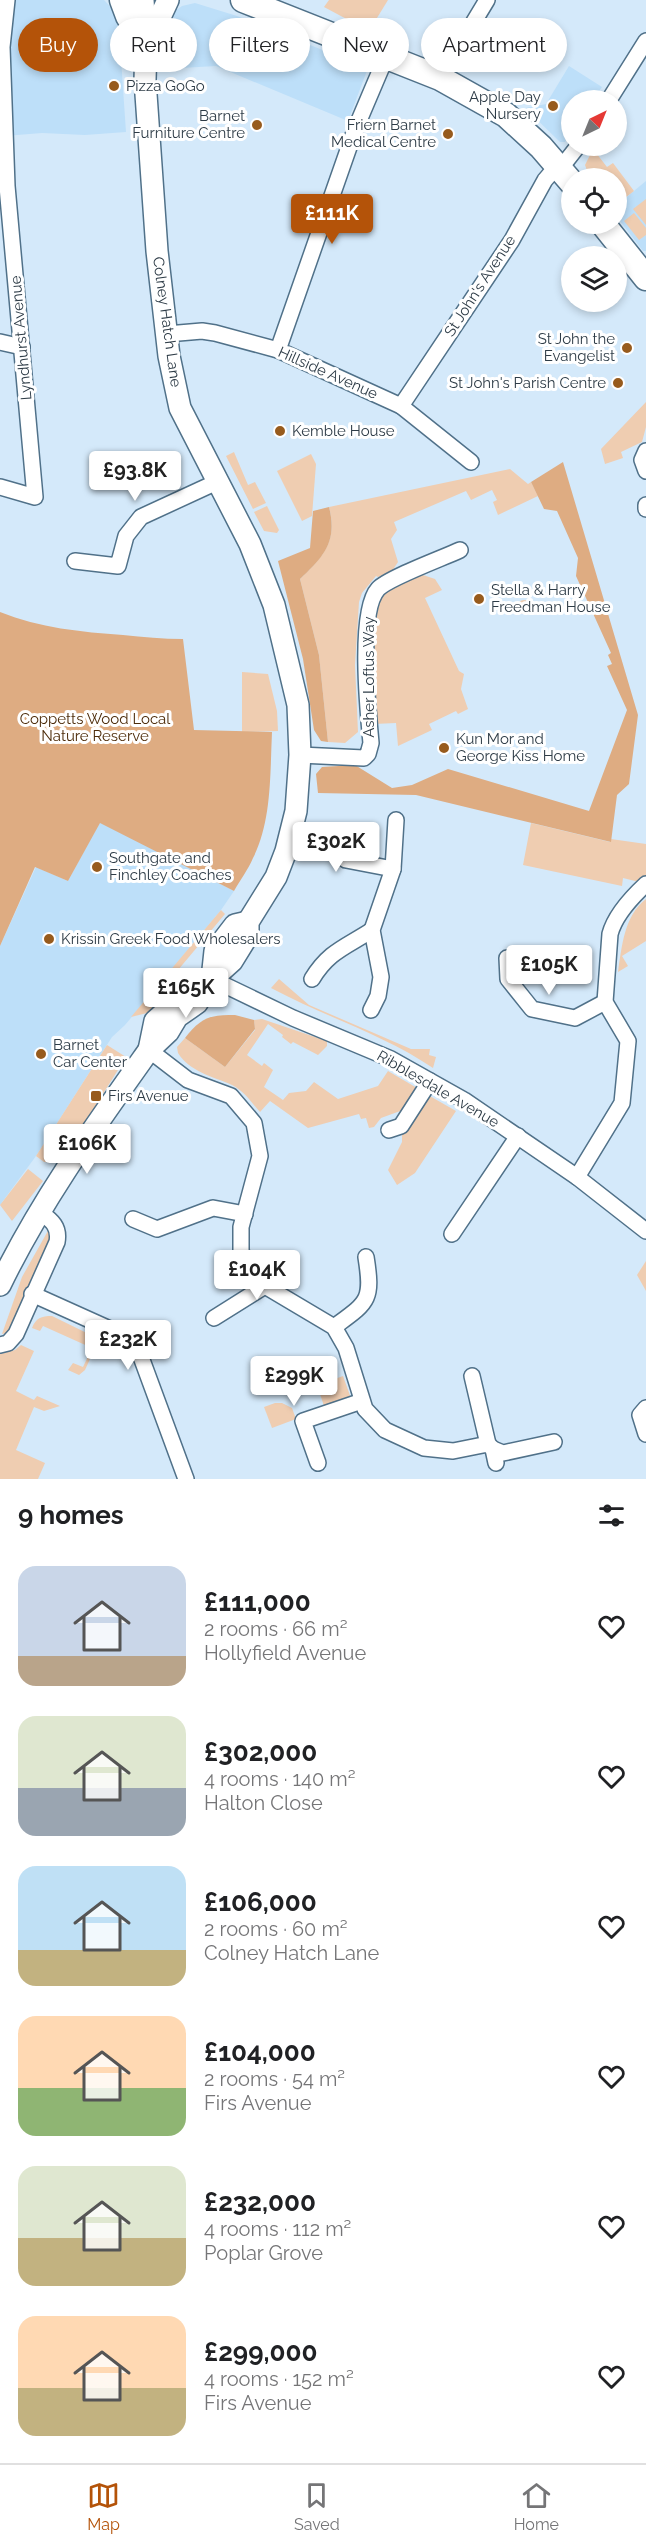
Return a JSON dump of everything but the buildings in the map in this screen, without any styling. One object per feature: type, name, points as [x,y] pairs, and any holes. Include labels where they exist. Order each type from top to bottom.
[{"type":"main road","points":[[122,0],[129,18]]},
{"type":"main road","name":"Colney Hatch Lane","points":[[143,0],[144,18]]},
{"type":"main road","points":[[159,18],[168,0]]},
{"type":"main road","points":[[243,0],[322,31]]},
{"type":"main road","points":[[409,66],[440,78],[506,116],[541,147],[561,171]]},
{"type":"main road","name":"Colney Hatch Lane","points":[[0,1285],[20,1243],[39,1211],[148,1050],[168,1032],[177,1017],[197,1003],[212,979],[232,961],[248,935],[248,922],[276,877],[291,835],[296,811],[300,755],[298,705],[274,605],[250,544],[180,408],[169,356],[156,230],[145,72]]},
{"type":"main road","points":[[611,234],[646,278]]},
{"type":"street","name":"Lyndhurst Avenue","points":[[0,487],[35,497],[22,347],[3,184],[2,47],[7,0]]},
{"type":"street","points":[[440,78],[487,0]]},
{"type":"street","points":[[615,90],[646,42]]},
{"type":"street","points":[[278,350],[355,130],[380,72]]},
{"type":"street","name":"St John's Avenue","points":[[401,406],[512,240],[545,180],[561,174]]},
{"type":"street","name":"Hillside Avenue","points":[[167,334],[202,331],[278,350],[401,406],[471,462]]},
{"type":"street","points":[[0,342],[22,347]]},
{"type":"street","points":[[646,451],[642,460],[646,471]]},
{"type":"street","points":[[75,561],[118,566],[126,536],[141,517],[219,481]]},
{"type":"street","name":"Asher Loftus Way","points":[[300,755],[364,758],[368,754],[371,743],[366,663],[369,610],[373,596],[383,585],[460,550]]},
{"type":"street","points":[[370,1010],[378,996],[381,977],[372,930],[393,869],[396,820]]},
{"type":"street","points":[[291,835],[324,845],[346,860],[393,869]]},
{"type":"street","points":[[577,1177],[622,1102],[628,1041],[605,1002],[612,927],[633,896],[646,884]]},
{"type":"street","points":[[312,979],[322,963],[333,952],[372,930]]},
{"type":"street","points":[[507,958],[508,979],[532,1009],[575,1018],[605,1002]]},
{"type":"street","name":"Ribblesdale Avenue","points":[[212,979],[283,1014],[391,1059],[464,1100],[577,1177],[646,1231]]},
{"type":"street","points":[[148,1050],[188,1080],[231,1096],[254,1123],[260,1156],[241,1227],[241,1251],[248,1268],[265,1286],[334,1327],[346,1348],[365,1409],[385,1430],[424,1448],[453,1451],[503,1453],[554,1442]]},
{"type":"street","points":[[389,1130],[401,1126],[430,1081]]},
{"type":"street","points":[[452,1234],[518,1136]]},
{"type":"street","points":[[133,1219],[157,1228],[213,1208],[245,1214]]},
{"type":"street","points":[[0,1345],[8,1343],[16,1334],[58,1236],[55,1224],[39,1211]]},
{"type":"street","points":[[334,1327],[364,1305],[370,1283],[366,1257]]},
{"type":"street","points":[[214,1318],[265,1286]]},
{"type":"street","points":[[32,1294],[112,1330],[141,1357],[186,1479]]},
{"type":"street","points":[[472,1376],[492,1452]]},
{"type":"street","points":[[318,1463],[303,1421],[362,1401]]},
{"type":"street","points":[[646,1408],[640,1415],[646,1434]]},
{"type":"shaded area","points":[[0,0],[104,0],[118,15],[118,18],[110,18],[110,72],[122,72],[126,132],[5,136]]},
{"type":"shaded area","points":[[329,0],[388,0],[377,18],[345,18],[324,7]]},
{"type":"shaded area","points":[[195,3],[242,18],[209,18],[209,66],[197,67],[197,18],[169,18],[182,6]]},
{"type":"shaded area","points":[[310,45],[322,50],[322,72],[366,72],[348,121],[230,72],[310,72]]},
{"type":"shaded area","name":"Apple Day Nursery","points":[[569,66],[602,87],[600,90],[561,90],[560,142],[525,108],[546,104]]},
{"type":"shaded area","points":[[590,156],[598,156],[607,167],[613,163],[617,168],[586,168],[585,165]]},
{"type":"shaded area","points":[[646,181],[646,251],[643,251],[627,230],[627,197]]},
{"type":"shaded area","points":[[627,182],[634,191],[627,196]]},
{"type":"shaded area","points":[[646,199],[646,225],[633,209]]},
{"type":"shaded area","points":[[634,213],[646,228],[646,235],[639,240],[627,225],[627,219]]},
{"type":"shaded area","points":[[646,402],[646,427],[642,442],[621,452],[623,458],[605,464],[601,449]]},
{"type":"shaded area","points":[[234,452],[248,485],[255,482],[266,503],[253,509],[226,456]]},
{"type":"shaded area","points":[[311,454],[316,464],[312,516],[302,521],[277,471]]},
{"type":"shaded area","points":[[510,469],[528,484],[531,482],[538,496],[498,515],[493,502],[497,500],[492,490],[471,500],[466,491],[394,522],[397,530],[391,539],[398,562],[392,571],[376,576],[362,593],[359,602],[355,665],[358,732],[345,743],[328,742],[319,655],[300,579],[322,556],[330,539],[332,530],[329,507]]},
{"type":"shaded area","points":[[267,506],[279,530],[277,533],[264,531],[254,512]]},
{"type":"shaded area","points":[[423,575],[435,579],[442,590],[425,598],[459,671],[464,674],[461,689],[468,709],[458,714],[456,711],[429,724],[432,730],[398,746],[396,723],[374,724],[372,641],[374,625],[382,593],[416,576]]},
{"type":"shaded area","points":[[517,584],[522,586],[524,591],[522,596],[517,598],[512,596],[510,591],[512,586]]},
{"type":"shaded area","points":[[524,600],[529,602],[531,607],[529,612],[524,614],[519,612],[517,607],[519,602]]},
{"type":"shaded area","points":[[242,672],[268,674],[277,711],[278,731],[242,732]]},
{"type":"shaded area","points":[[100,822],[234,891],[221,910],[125,1025],[112,1037],[36,1156],[0,1205],[0,946],[36,867],[68,881]]},
{"type":"shaded area","points":[[531,823],[610,842],[611,839],[646,844],[646,877],[639,882],[623,878],[622,886],[523,865]]},
{"type":"shaded area","points":[[646,899],[646,941],[622,956],[628,966],[618,972],[625,932],[633,914]]},
{"type":"shaded area","points":[[221,910],[225,914],[178,970],[179,981],[147,1013],[131,1017]]},
{"type":"shaded area","points":[[279,979],[309,1005],[411,1049],[430,1049],[429,1055],[436,1057],[433,1068],[374,1035],[271,988]]},
{"type":"shaded area","points":[[262,1019],[327,1041],[327,1046],[318,1055],[293,1042],[291,1044],[268,1024],[247,1055],[262,1066],[264,1063],[273,1070],[264,1087],[283,1100],[289,1093],[306,1091],[314,1082],[338,1099],[378,1086],[388,1071],[417,1088],[403,1110],[381,1118],[374,1127],[369,1128],[366,1118],[361,1119],[359,1114],[308,1128],[270,1101],[260,1112],[236,1087],[195,1069],[178,1053],[177,1047],[185,1038],[225,1067],[255,1030],[254,1020]]},
{"type":"shaded area","points":[[107,1045],[126,1057],[60,1163],[44,1162],[36,1156]]},
{"type":"shaded area","points":[[428,1095],[456,1111],[415,1173],[397,1185],[388,1170],[402,1142],[402,1135]]},
{"type":"shaded area","points":[[28,1169],[43,1181],[12,1221],[0,1205]]},
{"type":"shaded area","points":[[49,1229],[52,1237],[10,1330],[2,1334],[22,1277]]},
{"type":"shaded area","points":[[646,1261],[646,1291],[637,1275]]},
{"type":"shaded area","points":[[52,1316],[99,1339],[85,1370],[79,1375],[68,1370],[73,1363],[83,1367],[92,1348],[43,1326],[40,1331],[32,1328],[39,1318]]},
{"type":"shaded area","points":[[21,1345],[34,1351],[16,1391],[34,1400],[37,1396],[60,1406],[44,1411],[34,1407],[16,1450],[45,1463],[38,1479],[0,1479],[0,1354],[15,1350]]},
{"type":"shaded area","points":[[343,1376],[352,1401],[325,1409],[320,1394],[332,1380]]},
{"type":"shaded area","points":[[282,1403],[292,1408],[296,1419],[272,1428],[264,1407]]},
{"type":"green space","points":[[563,462],[638,715],[629,784],[617,795],[611,842],[416,795],[318,793],[316,774],[322,767],[355,765],[392,788],[412,785],[448,769],[589,811],[627,710],[607,666],[612,664],[608,655],[611,653],[576,576],[578,558],[557,511],[544,509],[531,482]]},
{"type":"green space","points":[[329,507],[332,530],[330,539],[322,556],[300,579],[319,655],[328,742],[321,741],[314,730],[303,659],[278,561],[310,548],[313,511]]},
{"type":"green space","name":"Coppetts Wood Local Nature Reserve","points":[[0,612],[30,622],[61,628],[183,639],[194,730],[272,732],[269,796],[264,828],[251,862],[234,891],[100,823],[68,881],[35,867],[0,946]]},
{"type":"green space","points":[[235,1015],[254,1020],[255,1029],[225,1067],[185,1038],[195,1026],[206,1019]]},
{"type":"place","name":"Pizza GoGo","points":[[114,86]]},
{"type":"place","name":"Apple Day Nursery","points":[[553,106]]},
{"type":"place","name":"Barnet Furniture Centre","points":[[257,125]]},
{"type":"place","name":"Friern Barnet Medical Centre","points":[[448,134]]},
{"type":"place","name":"St John the Evangelist","points":[[627,348]]},
{"type":"place","name":"St John's Parish Centre","points":[[618,383]]},
{"type":"place","name":"Kemble House","points":[[280,431]]},
{"type":"place","name":"Stella & Harry Freedman House","points":[[479,599]]},
{"type":"place","name":"Kun Mor and George Kiss Home","points":[[444,748]]},
{"type":"place","name":"Southgate and Finchley Coaches","points":[[97,867]]},
{"type":"place","name":"Krissin Greek Food Wholesalers","points":[[49,939]]},
{"type":"place","name":"Barnet Car Center","points":[[41,1054]]},
{"type":"place","name":"Firs Avenue","points":[[96,1096]]}]
